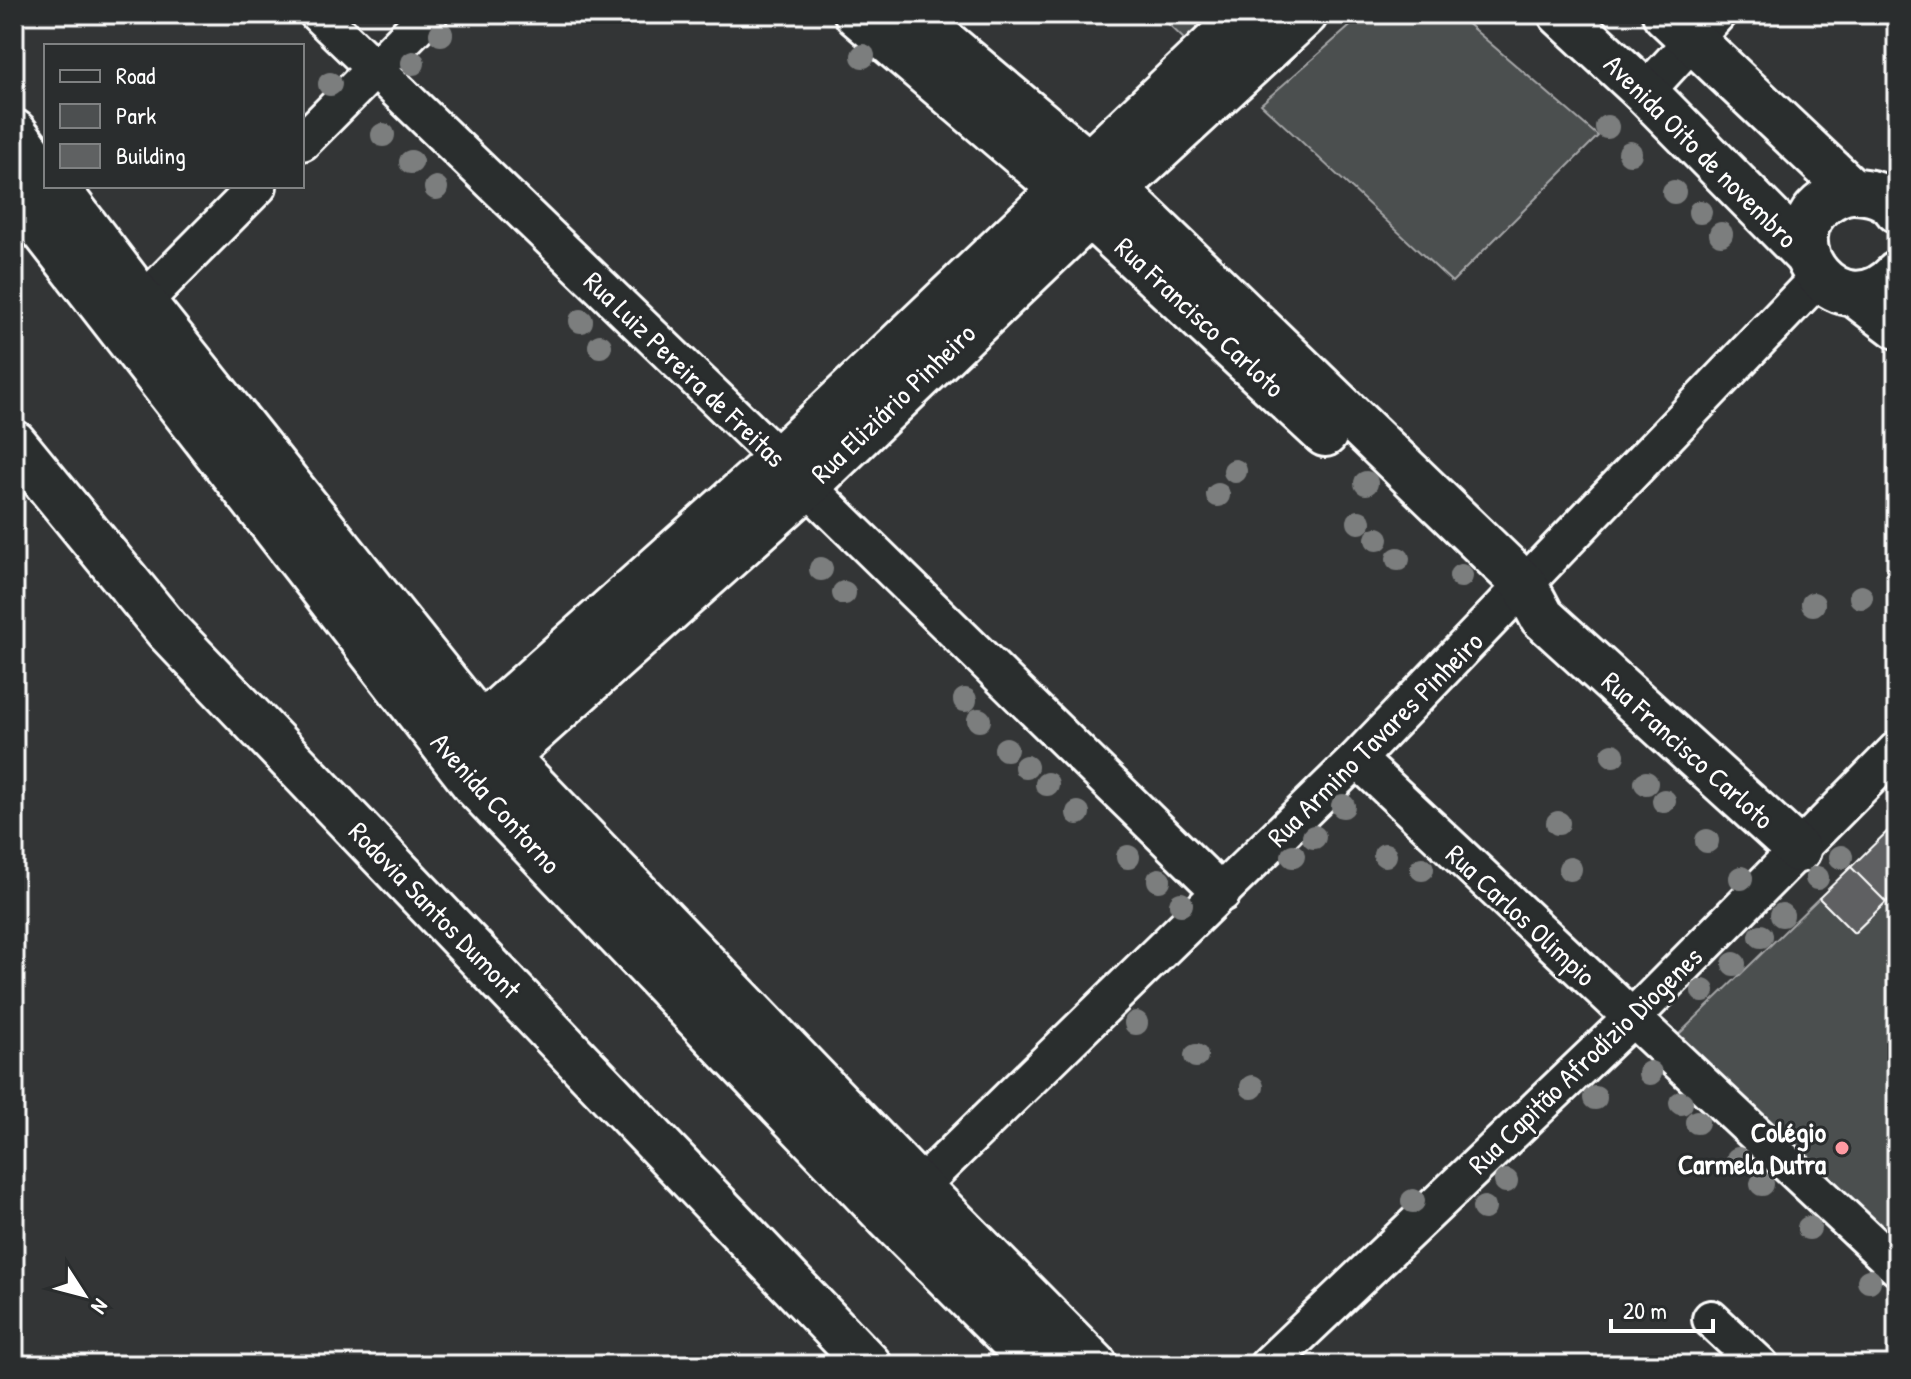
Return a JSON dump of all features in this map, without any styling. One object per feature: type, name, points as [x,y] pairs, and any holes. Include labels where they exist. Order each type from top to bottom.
[{"type":"main road","name":"Rua Francisco Carloto","points":[[857,14],[1090,190]]},
{"type":"main road","name":"Rua Francisco Carloto","points":[[911,14],[1090,190],[1525,602],[1798,850]]},
{"type":"main road","name":"Rua Eliziário Pinheiro","points":[[1090,190],[1246,14]]},
{"type":"main road","name":"Rua Eliziário Pinheiro","points":[[477,756],[792,473],[1090,190],[1305,14]]},
{"type":"main road","name":"Avenida Oito de novembro","points":[[1561,14],[1645,92],[1827,276],[1897,326]]},
{"type":"main road","points":[[1691,23],[1851,190]]},
{"type":"main road","points":[[14,132],[44,171]]},
{"type":"main road","name":"Avenida Contorno","points":[[57,188],[477,756],[919,1187],[1095,1365]]},
{"type":"main road","points":[[1896,205],[1874,193],[1851,190],[1834,195],[1820,206],[1810,220],[1805,238],[1827,276],[1873,292],[1888,284],[1897,274]]},
{"type":"main road","name":"Avenida Contorno","points":[[14,192],[477,756],[888,1217],[1036,1365]]},
{"type":"main road","name":"Rodovia Santos Dumont","points":[[14,443],[167,630],[869,1365]]},
{"type":"street","name":"Rua Luiz Pereira de Freitas","points":[[318,14],[1222,893]]},
{"type":"street","points":[[304,140],[429,14]]},
{"type":"street","points":[[1645,92],[1691,23]]},
{"type":"street","points":[[143,302],[256,188]]},
{"type":"street","name":"Rua Armino Tavares Pinheiro","points":[[919,1187],[1357,759],[1525,602],[1827,276]]},
{"type":"street","name":"Rua Capitão Afrodízio Diogenes","points":[[1268,1365],[1631,1019],[1897,750]]},
{"type":"street","name":"Rua Carlos Olimpio","points":[[1357,759],[1897,1267]]},
{"type":"street","points":[[1711,1319],[1760,1365]]},
{"type":"green space","points":[[1158,14],[1224,14],[1190,45]]},
{"type":"green space","points":[[1364,14],[1456,14],[1598,136],[1452,282],[1261,104]]},
{"type":"green space","name":"Colégio Carmela Dutra","points":[[1897,892],[1897,1260],[1677,1036],[1819,898],[1854,933]]},
{"type":"building","points":[[1897,822],[1897,892],[1886,902],[1851,867]]},
{"type":"building","points":[[1851,867],[1886,902],[1854,933],[1819,898]]},
{"type":"place","name":"Colégio Carmela Dutra","points":[[1842,1148]]}]
